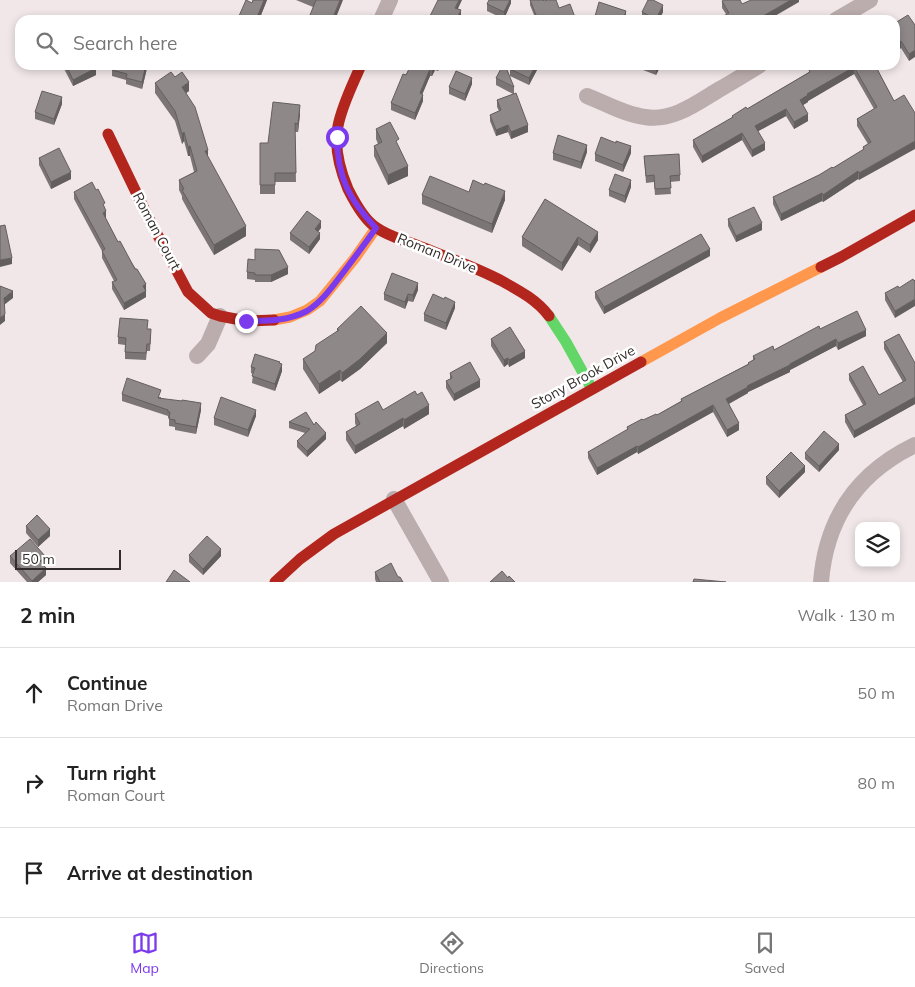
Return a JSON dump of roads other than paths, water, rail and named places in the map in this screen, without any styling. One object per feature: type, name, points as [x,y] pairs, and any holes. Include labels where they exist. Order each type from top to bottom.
[{"type":"street","points":[[383,15],[390,0]]},
{"type":"street","points":[[844,15],[870,0]]},
{"type":"street","name":"Roman Drive","points":[[359,70],[338,125],[337,149],[338,162],[344,180],[362,213],[376,228],[476,268],[522,292],[537,303],[566,342],[592,389]]},
{"type":"street","points":[[587,96],[629,114],[646,118],[666,116],[696,104],[752,70]]},
{"type":"street","name":"Roman Court","points":[[108,134],[148,217],[188,292],[211,313],[246,321],[267,321],[290,318],[307,310],[320,301],[328,292],[376,228]]},
{"type":"street","name":"Stony Brook Drive","points":[[275,582],[334,534],[720,318],[841,257],[915,215]]},
{"type":"street","points":[[197,356],[208,344],[220,316]]},
{"type":"street","points":[[821,582],[829,536],[838,515],[849,497],[859,484],[881,465],[915,444]]},
{"type":"street","points":[[394,500],[441,582]]}]
